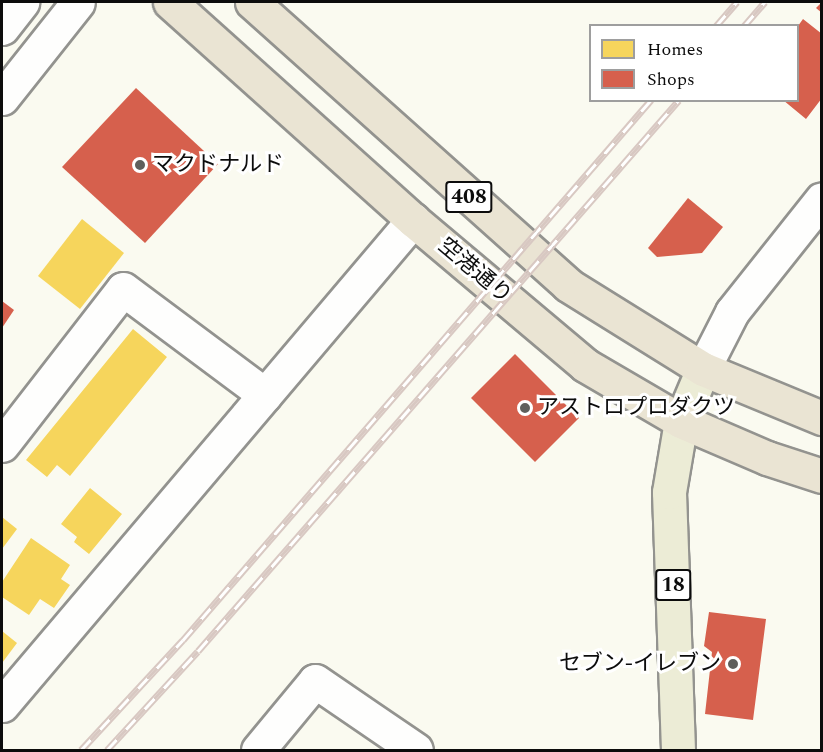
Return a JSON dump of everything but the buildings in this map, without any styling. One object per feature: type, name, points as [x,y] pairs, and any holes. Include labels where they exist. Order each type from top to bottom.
[{"type":"highway","name":"空港通り","points":[[170,2],[413,220],[585,364],[681,421],[767,458],[822,476]]},
{"type":"highway","name":"408","points":[[252,2],[568,285],[703,369],[822,418]]},
{"type":"main road","name":"18","points":[[678,750],[669,492],[681,421],[703,369]]},
{"type":"street","points":[[2,28],[22,2]]},
{"type":"street","points":[[2,98],[78,2]]},
{"type":"street","points":[[703,369],[732,312],[822,199]]},
{"type":"street","points":[[2,705],[413,220]]},
{"type":"street","points":[[2,445],[123,289],[265,395]]},
{"type":"street","points":[[258,750],[315,681],[416,750]]},
{"type":"railway","points":[[718,24],[737,2]]},
{"type":"railway","points":[[746,24],[765,2]]},
{"type":"railway","points":[[81,750],[183,640],[649,102]]},
{"type":"railway","points":[[107,750],[198,651],[677,102]]},
{"type":"place","name":"マクドナルド","points":[[140,165]]},
{"type":"place","name":"アストロプロダクツ","points":[[525,408]]},
{"type":"place","name":"セブン-イレブン","points":[[733,664]]}]
